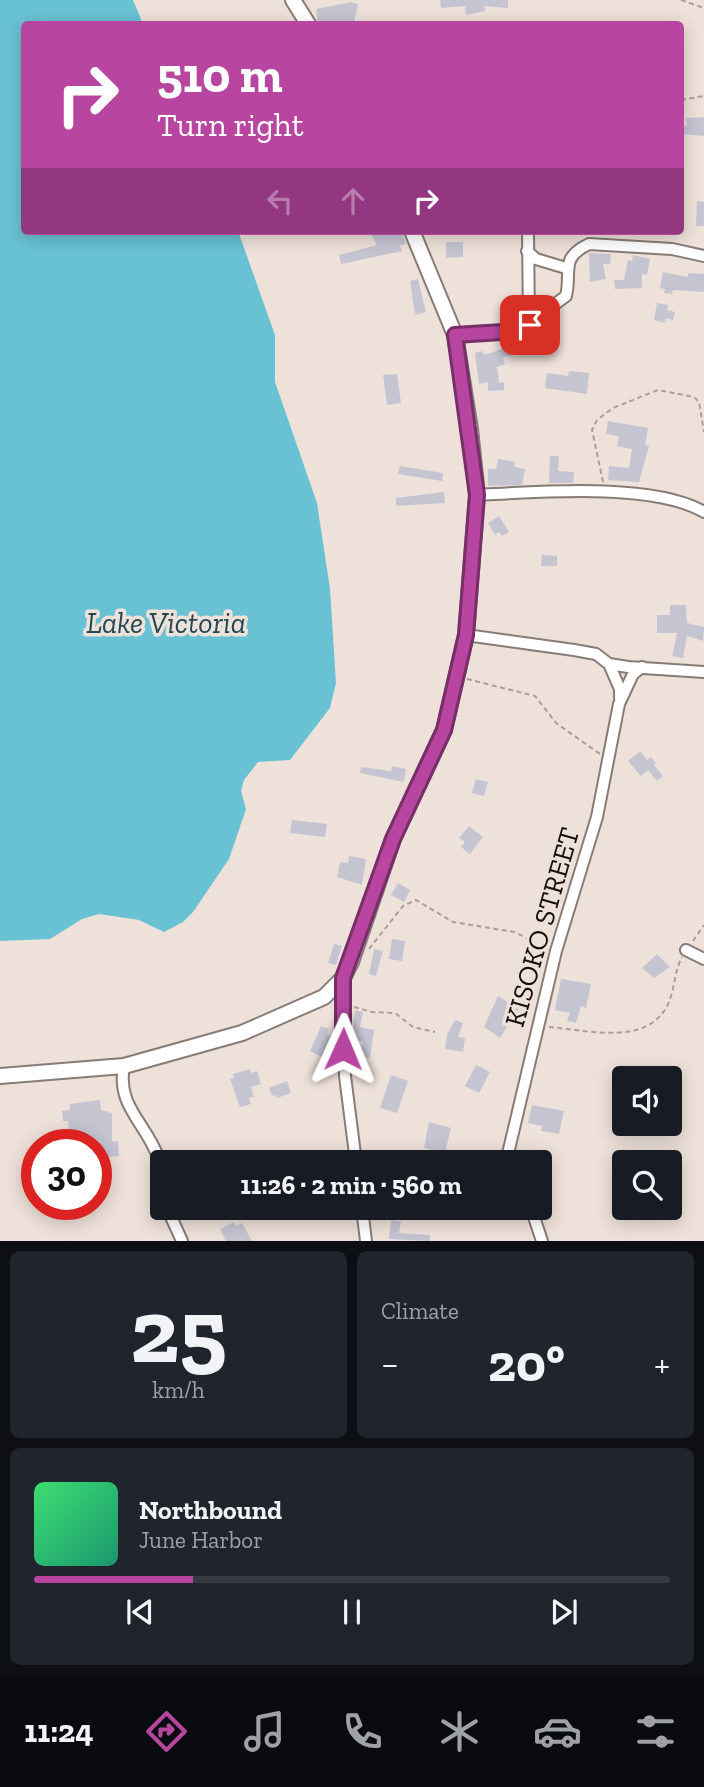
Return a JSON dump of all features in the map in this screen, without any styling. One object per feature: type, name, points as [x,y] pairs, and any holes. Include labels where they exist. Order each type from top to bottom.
[{"type":"street","points":[[293,0],[306,21]]},
{"type":"street","points":[[0,1076],[124,1066],[242,1032],[324,997],[343,978],[351,962],[393,839],[444,730],[466,635],[477,495],[455,335],[414,235]]},
{"type":"street","points":[[528,235],[530,325]]},
{"type":"street","points":[[455,335],[517,331],[530,325],[566,296],[566,268],[579,249],[589,244],[672,249],[704,256]]},
{"type":"street","points":[[527,251],[541,261],[566,268]]},
{"type":"street","points":[[477,495],[567,490],[677,500],[704,512]]},
{"type":"street","points":[[466,635],[596,654],[609,664],[704,672]]},
{"type":"street","name":"KISOKO STREET","points":[[509,1150],[556,951],[597,817],[619,704],[620,688],[609,664]]},
{"type":"street","name":"KISOKO STREET","points":[[619,704],[633,674],[642,667]]},
{"type":"street","points":[[686,950],[704,959]]},
{"type":"street","points":[[343,978],[345,1076],[354,1150]]},
{"type":"street","points":[[124,1066],[123,1093],[127,1108],[153,1150]]},
{"type":"street","points":[[172,1220],[182,1241]]},
{"type":"street","points":[[363,1220],[366,1241]]},
{"type":"street","points":[[535,1220],[542,1241]]},
{"type":"path","points":[[681,0],[704,8]]},
{"type":"path","points":[[684,99],[704,96]]},
{"type":"path","points":[[605,493],[592,430],[606,412],[658,390],[683,394],[698,400],[704,432]]},
{"type":"path","points":[[458,677],[535,696],[556,723],[607,759]]},
{"type":"path","points":[[351,962],[374,944],[402,906],[412,900],[420,901],[453,922],[514,932],[525,937],[535,948],[556,951]]},
{"type":"path","points":[[538,1026],[627,1033],[651,1026],[668,1004],[676,971],[686,950],[704,925]]},
{"type":"path","points":[[344,1002],[372,1013],[394,1013],[413,1027],[435,1032]]},
{"type":"water","name":"Lake Victoria","points":[[0,0],[133,0],[142,21],[21,21],[21,235],[239,235],[275,335],[275,382],[317,503],[330,589],[336,683],[330,708],[290,760],[258,762],[244,780],[241,791],[246,809],[229,859],[193,912],[183,922],[164,932],[139,920],[99,914],[82,919],[50,939],[0,941]]},
{"type":"building","points":[[440,0],[508,0],[508,8],[484,6],[485,11],[466,15],[465,6],[441,8]]},
{"type":"building","points":[[351,2],[358,4],[355,21],[318,21],[316,9]]},
{"type":"building","points":[[704,117],[704,136],[684,134],[686,118]]},
{"type":"building","points":[[697,201],[704,202],[704,226],[696,226]]},
{"type":"building","points":[[371,235],[403,235],[406,244],[400,246],[402,251],[341,264],[339,255],[377,245]]},
{"type":"building","points":[[446,242],[463,242],[463,257],[446,258]]},
{"type":"building","points":[[589,253],[611,254],[610,264],[603,264],[606,279],[590,282]]},
{"type":"building","points":[[633,255],[650,259],[647,275],[642,274],[642,288],[615,289],[614,280],[624,280],[628,260],[632,261]]},
{"type":"building","points":[[663,272],[688,277],[688,273],[704,274],[704,292],[673,290],[672,294],[664,293],[665,289],[660,288]]},
{"type":"building","points":[[418,279],[426,312],[415,315],[410,281]]},
{"type":"building","points":[[657,303],[668,305],[667,310],[675,312],[673,320],[666,318],[665,323],[654,320]]},
{"type":"building","points":[[508,347],[511,355],[503,357],[505,364],[497,367],[499,383],[504,382],[504,390],[488,391],[488,382],[479,384],[475,353],[482,351],[484,355]]},
{"type":"building","points":[[569,371],[589,373],[587,394],[545,388],[547,373],[568,376]]},
{"type":"building","points":[[397,374],[401,403],[387,405],[383,375]]},
{"type":"building","points":[[608,421],[648,428],[645,445],[649,446],[639,482],[608,480],[609,466],[629,468],[632,449],[617,446],[619,436],[606,434]]},
{"type":"building","points":[[550,456],[559,456],[558,471],[574,472],[573,483],[549,483]]},
{"type":"building","points":[[498,459],[515,462],[514,467],[525,469],[522,485],[488,486],[488,469],[496,469]]},
{"type":"building","points":[[400,466],[443,473],[442,481],[398,474]]},
{"type":"building","points":[[444,492],[445,503],[396,506],[396,498]]},
{"type":"building","points":[[499,516],[509,532],[502,536],[499,532],[495,535],[488,523]]},
{"type":"building","points":[[542,555],[557,556],[557,566],[541,566]]},
{"type":"building","points":[[670,605],[686,605],[687,623],[704,627],[703,641],[687,636],[683,658],[672,656],[677,633],[657,633],[657,615],[670,615]]},
{"type":"building","points":[[640,751],[647,760],[651,757],[656,763],[654,765],[663,776],[657,781],[648,770],[641,776],[628,761]]},
{"type":"building","points":[[392,766],[406,769],[404,782],[360,773],[361,767],[391,771]]},
{"type":"building","points":[[476,779],[488,782],[484,796],[472,793]]},
{"type":"building","points":[[292,820],[327,824],[325,837],[290,833]]},
{"type":"building","points":[[469,826],[483,837],[470,854],[461,847],[465,842],[459,838]]},
{"type":"building","points":[[349,856],[366,859],[362,885],[337,877],[340,862],[348,863]]},
{"type":"building","points":[[398,883],[410,890],[404,902],[391,895]]},
{"type":"building","points":[[392,939],[405,941],[402,961],[389,959]]},
{"type":"building","points":[[334,944],[342,946],[336,965],[328,963]]},
{"type":"building","points":[[374,949],[383,951],[376,976],[369,974]]},
{"type":"building","points":[[657,954],[670,967],[654,978],[642,968]]},
{"type":"building","points":[[561,979],[591,984],[586,1008],[581,1006],[576,1023],[567,1021],[570,1013],[555,1010]]},
{"type":"building","points":[[498,996],[519,1009],[500,1038],[484,1027]]},
{"type":"building","points":[[355,1010],[363,1012],[360,1027],[374,1030],[370,1058],[360,1056],[363,1042],[357,1040],[356,1045],[352,1044]]},
{"type":"building","points":[[455,1020],[463,1023],[458,1037],[465,1038],[463,1052],[445,1049],[447,1035]]},
{"type":"building","points":[[321,1026],[329,1029],[327,1034],[332,1036],[322,1057],[310,1051]]},
{"type":"building","points":[[476,1065],[490,1072],[479,1093],[465,1086]]},
{"type":"building","points":[[250,1069],[251,1073],[257,1071],[261,1084],[251,1087],[254,1097],[249,1098],[251,1104],[240,1107],[230,1079],[234,1078],[233,1074]]},
{"type":"building","points":[[391,1075],[408,1081],[397,1113],[380,1108]]},
{"type":"building","points":[[287,1081],[291,1093],[277,1098],[276,1095],[272,1096],[269,1088]]},
{"type":"building","points":[[100,1100],[101,1110],[112,1113],[112,1129],[69,1129],[68,1121],[63,1121],[62,1111],[70,1110],[70,1104]]},
{"type":"building","points":[[532,1105],[564,1111],[559,1134],[541,1131],[542,1126],[528,1123]]},
{"type":"building","points":[[429,1122],[451,1128],[446,1150],[424,1148]]},
{"type":"building","points":[[118,1141],[119,1156],[112,1157],[112,1142]]},
{"type":"building","points":[[391,1220],[401,1221],[399,1233],[430,1235],[430,1241],[389,1239]]},
{"type":"building","points":[[234,1222],[236,1226],[242,1223],[252,1241],[226,1241],[220,1229]]},
{"type":"route","points":[[343,1049],[343,978],[351,962],[393,839],[413,802],[444,730],[466,635],[477,481],[455,335],[517,331],[530,325]]}]
